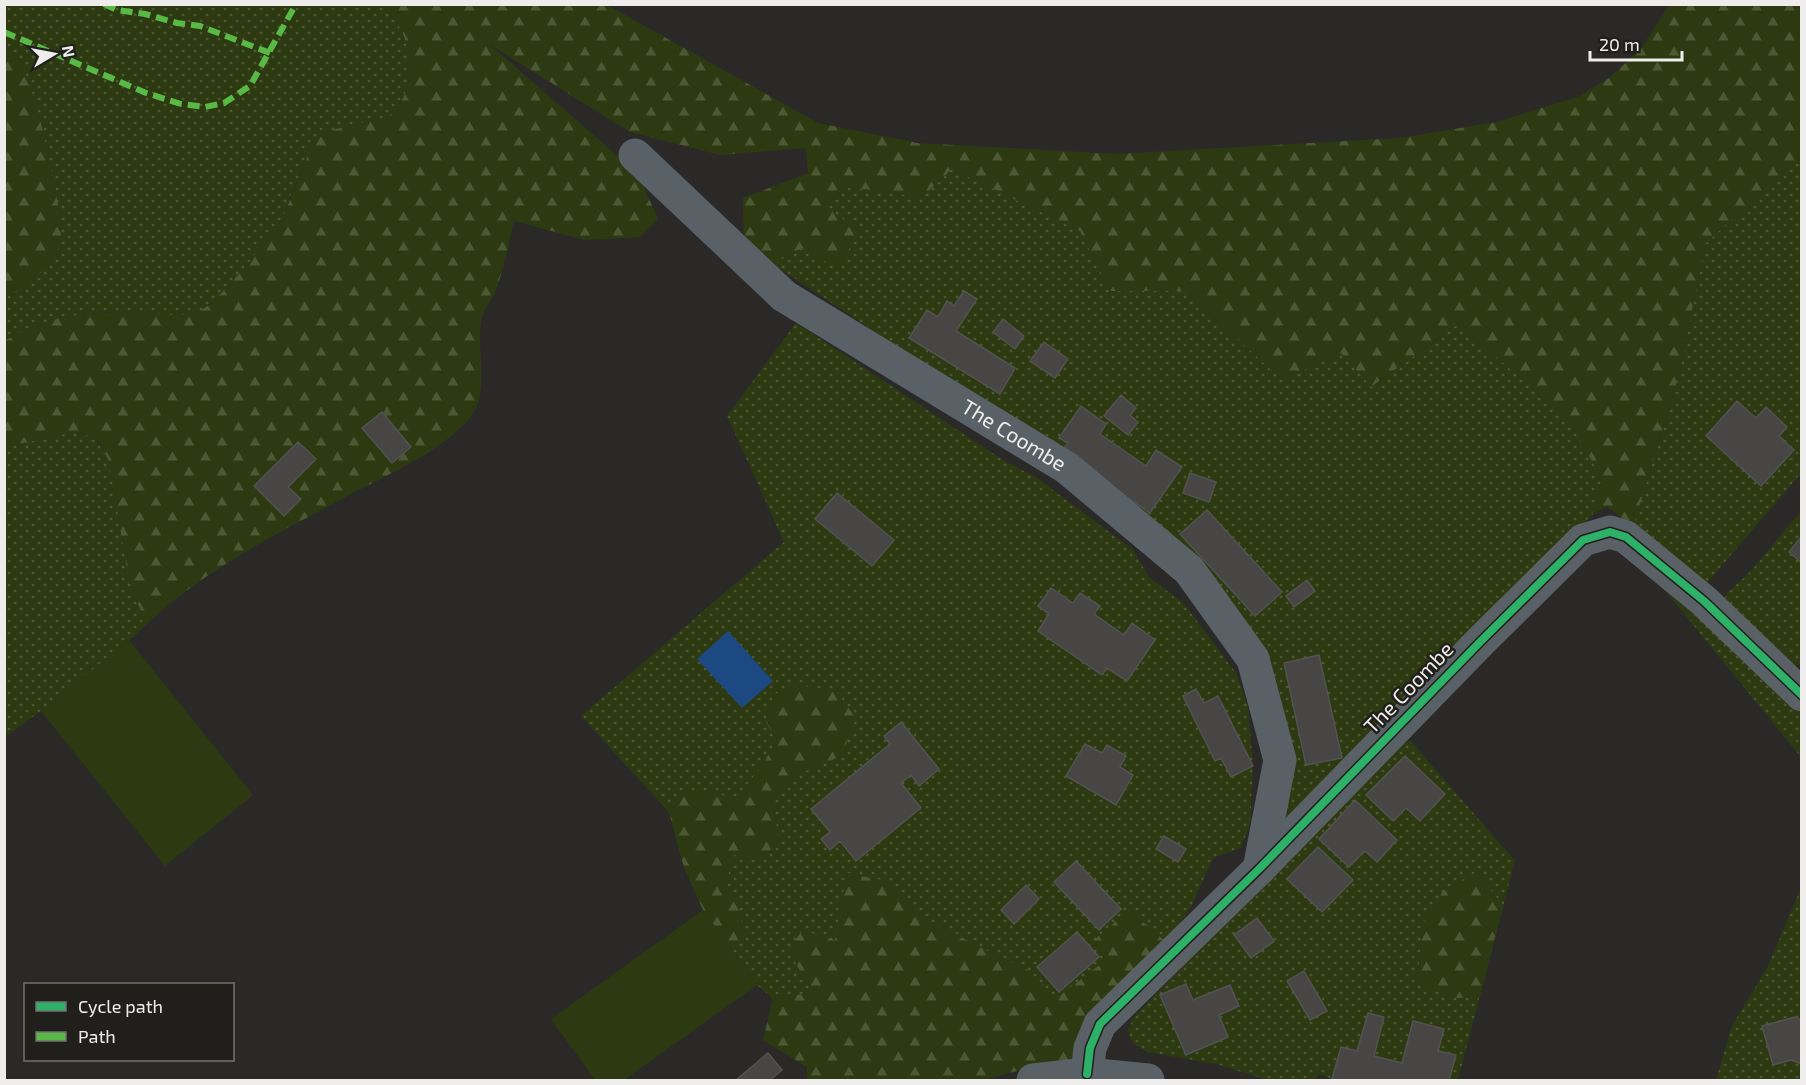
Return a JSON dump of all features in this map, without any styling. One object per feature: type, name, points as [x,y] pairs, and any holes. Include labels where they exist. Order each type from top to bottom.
[{"type":"main road","points":[[1033,1080],[1087,1074],[1148,1080]]},
{"type":"street","name":"The Coombe","points":[[635,155],[784,296],[1067,468],[1189,570],[1253,659],[1280,760],[1259,869]]},
{"type":"street","name":"The Coombe","points":[[1087,1074],[1090,1048],[1100,1024],[1259,869],[1583,540],[1610,532],[1626,537],[1704,601],[1802,694]]},
{"type":"green space","points":[[5,5],[379,5],[396,22],[403,34],[408,49],[410,74],[403,98],[389,117],[339,128],[324,133],[313,142],[280,223],[241,272],[205,308],[196,313],[181,316],[115,312],[82,314],[35,326],[5,341],[5,298],[61,237],[59,211],[48,154],[29,82],[19,59],[5,47]]},
{"type":"green space","points":[[379,5],[607,5],[818,123],[917,143],[1117,154],[1400,138],[1497,122],[1580,96],[1609,78],[1641,49],[1669,5],[1801,5],[1801,155],[1705,244],[1679,375],[1633,527],[1607,506],[1592,515],[1602,479],[1568,419],[1458,324],[1371,387],[1341,353],[1282,380],[1187,291],[1110,291],[1080,231],[952,169],[922,197],[850,187],[824,205],[861,232],[836,268],[802,248],[773,264],[744,243],[743,198],[808,173],[806,148],[720,155],[630,132],[489,44],[638,174],[658,219],[640,237],[585,240],[514,221],[498,284],[482,318],[480,394],[475,410],[465,423],[452,436],[401,469],[351,494],[219,568],[170,603],[148,623],[137,603],[128,575],[109,462],[100,442],[85,434],[69,433],[5,447],[4,341],[35,325],[59,318],[122,312],[176,315],[196,313],[211,304],[240,273],[281,222],[313,142],[324,133],[339,128],[389,117],[403,98],[410,74],[408,49],[398,26]]},
{"type":"green space","points":[[4,47],[18,59],[32,91],[52,174],[61,236],[56,254],[47,267],[5,299]]},
{"type":"green space","points":[[1801,155],[1801,473],[1707,583],[1633,527],[1679,376],[1705,244]]},
{"type":"green space","points":[[952,169],[1080,231],[1110,291],[1187,291],[1282,380],[1341,353],[1372,387],[1458,324],[1568,419],[1602,479],[1592,515],[1390,719],[1297,817],[1278,817],[1254,642],[945,378],[773,264],[802,248],[823,206],[850,187],[922,197]]},
{"type":"green space","points":[[796,323],[1006,462],[1036,477],[1133,550],[1149,577],[1184,604],[1236,673],[1248,706],[1253,766],[1250,824],[1241,848],[1213,858],[1190,909],[1165,941],[1129,910],[1107,959],[1057,999],[1026,969],[915,913],[886,881],[847,873],[835,941],[814,992],[773,999],[757,985],[703,910],[684,867],[669,812],[581,716],[784,542],[727,416]]},
{"type":"green space","points":[[69,433],[95,439],[109,462],[137,603],[148,623],[78,682],[5,737],[4,447]]},
{"type":"green space","points":[[1801,511],[1801,664],[1786,669],[1722,606],[1727,593],[1751,571]]},
{"type":"green space","points":[[1663,588],[1801,708],[1801,757]]},
{"type":"green space","points":[[129,640],[253,795],[165,866],[41,711]]},
{"type":"green space","points":[[793,685],[836,690],[856,719],[841,756],[801,773],[772,802],[779,838],[764,858],[732,855],[727,883],[741,913],[743,936],[729,947],[703,910],[684,867],[669,812],[679,792],[713,792],[735,799],[763,765],[776,740],[765,720],[773,695]]},
{"type":"green space","points":[[1410,740],[1515,861],[1458,1080],[1337,1080],[1317,1074],[1315,1080],[1268,1080],[1216,1064],[1148,1052],[1135,1045],[1128,1029],[1134,1017],[1383,759]]},
{"type":"green space","points":[[1476,872],[1503,905],[1480,997],[1458,998],[1417,984],[1423,923],[1443,891]]},
{"type":"green space","points":[[847,873],[886,881],[915,913],[1026,969],[1057,998],[1107,959],[1093,941],[1129,910],[1165,941],[1075,1058],[1057,1069],[1017,1071],[983,1080],[807,1080],[807,1067],[763,1040],[773,999],[814,992],[787,950],[803,930],[835,940]]},
{"type":"green space","points":[[1801,888],[1801,1080],[1716,1080],[1732,1026],[1767,968]]},
{"type":"green space","points":[[703,910],[757,985],[624,1080],[595,1080],[551,1019]]},
{"type":"water","points":[[728,631],[773,681],[742,708],[697,659]]},
{"type":"building","points":[[964,291],[977,299],[956,331],[1015,368],[1000,394],[909,338],[927,310],[938,317],[947,301],[954,306]]},
{"type":"building","points":[[1003,319],[1024,336],[1015,349],[993,332]]},
{"type":"building","points":[[1044,342],[1068,359],[1055,378],[1030,361]]},
{"type":"building","points":[[1121,395],[1136,408],[1130,415],[1138,422],[1128,435],[1104,416]]},
{"type":"building","points":[[1737,401],[1756,418],[1766,407],[1787,427],[1779,436],[1794,450],[1761,486],[1706,436]]},
{"type":"building","points":[[1081,406],[1106,424],[1100,434],[1146,466],[1156,450],[1182,467],[1150,513],[1061,452],[1068,443],[1059,438]]},
{"type":"building","points":[[382,412],[411,447],[392,463],[362,428]]},
{"type":"building","points":[[298,442],[316,459],[288,487],[301,499],[284,516],[254,486]]},
{"type":"building","points":[[1190,473],[1216,482],[1209,502],[1183,493]]},
{"type":"building","points":[[837,493],[894,540],[872,566],[815,519]]},
{"type":"building","points":[[1207,510],[1282,592],[1255,616],[1180,534]]},
{"type":"building","points":[[1802,536],[1802,563],[1789,552]]},
{"type":"building","points":[[1307,580],[1315,591],[1294,607],[1286,596]]},
{"type":"building","points":[[1051,588],[1073,603],[1080,593],[1100,606],[1094,614],[1124,635],[1132,623],[1155,640],[1127,681],[1107,668],[1102,675],[1038,631],[1049,614],[1038,606]]},
{"type":"building","points":[[1319,655],[1342,758],[1306,765],[1284,663]]},
{"type":"building","points":[[1196,689],[1204,703],[1218,696],[1253,766],[1231,777],[1221,758],[1215,761],[1183,696]]},
{"type":"building","points":[[901,722],[939,769],[919,786],[911,775],[901,783],[921,808],[856,861],[840,841],[830,850],[821,839],[830,832],[811,809],[890,744],[884,736]]},
{"type":"building","points":[[1085,744],[1102,753],[1107,745],[1126,756],[1120,767],[1133,775],[1116,805],[1066,776]]},
{"type":"building","points":[[1405,756],[1445,794],[1420,821],[1406,808],[1393,821],[1366,795]]},
{"type":"building","points":[[1355,800],[1397,840],[1377,862],[1365,851],[1349,867],[1319,839]]},
{"type":"building","points":[[1164,836],[1186,849],[1178,862],[1156,849]]},
{"type":"building","points":[[1318,847],[1353,880],[1322,912],[1287,879]]},
{"type":"building","points":[[1076,861],[1121,909],[1099,930],[1054,882]]},
{"type":"building","points":[[1026,885],[1039,899],[1014,924],[1001,910]]},
{"type":"building","points":[[1257,918],[1274,941],[1251,958],[1234,935]]},
{"type":"building","points":[[1077,932],[1099,957],[1059,992],[1037,967]]},
{"type":"building","points":[[1304,971],[1327,1011],[1310,1020],[1287,981]]},
{"type":"building","points":[[1186,984],[1193,1000],[1230,985],[1239,1006],[1219,1015],[1228,1037],[1186,1055],[1160,995]]},
{"type":"building","points":[[1368,1013],[1384,1017],[1374,1056],[1402,1063],[1413,1021],[1444,1029],[1438,1051],[1456,1055],[1449,1080],[1332,1079],[1341,1047],[1357,1051]]},
{"type":"building","points":[[1795,1017],[1802,1021],[1802,1064],[1791,1060],[1773,1065],[1762,1026]]},
{"type":"building","points":[[768,1053],[782,1070],[770,1080],[736,1080]]},
{"type":"marked path","points":[[104,4],[117,10],[200,26],[270,53]]},
{"type":"marked path","points":[[4,32],[146,93],[181,104],[205,107],[224,103],[250,86],[296,4]]},
{"type":"cycle path","points":[[1087,1074],[1090,1048],[1100,1024],[1259,869],[1583,540],[1610,532],[1626,537],[1704,601],[1802,695]]}]
